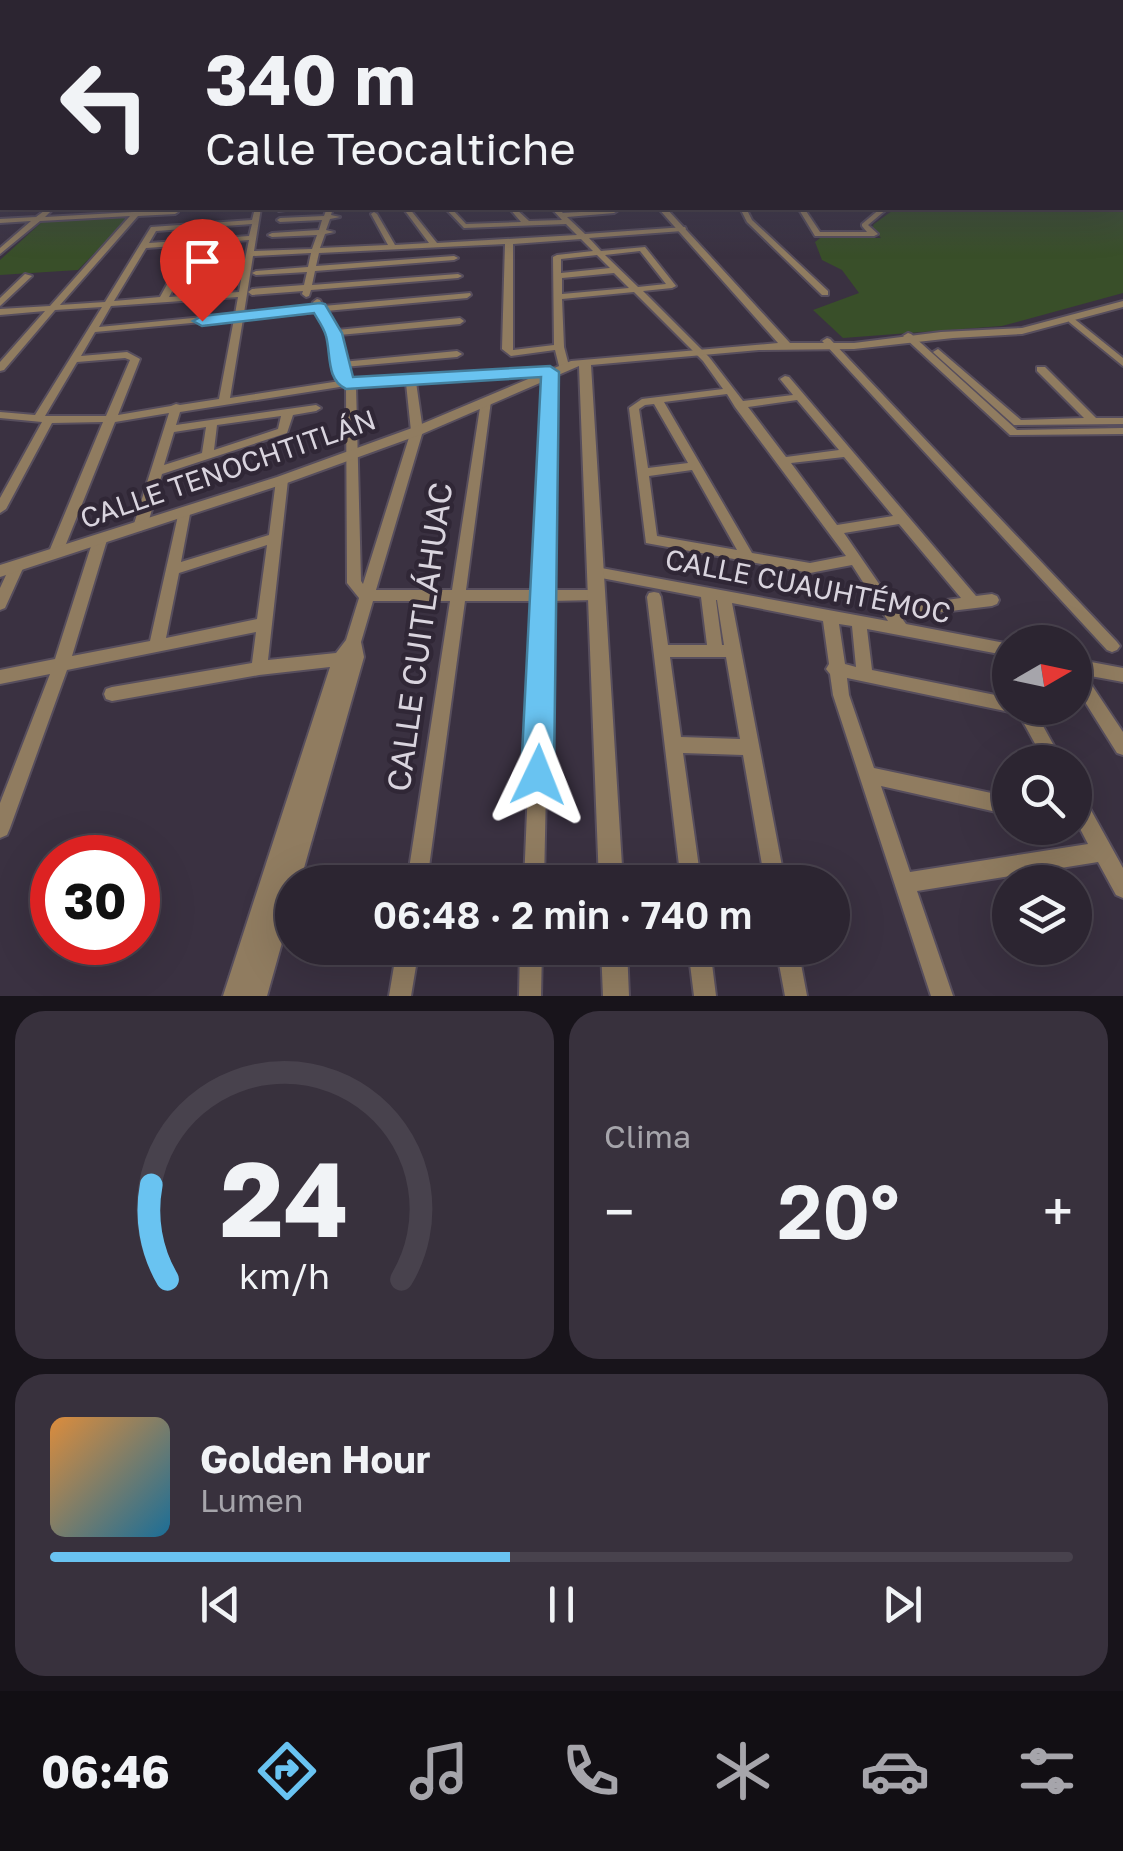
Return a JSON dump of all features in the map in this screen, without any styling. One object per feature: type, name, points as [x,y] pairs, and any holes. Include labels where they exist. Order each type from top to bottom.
[{"type":"street","points":[[0,252],[49,210]]},
{"type":"street","points":[[88,217],[95,210]]},
{"type":"street","points":[[224,400],[236,316],[251,272],[257,210]]},
{"type":"street","points":[[408,210],[433,244]]},
{"type":"street","points":[[450,210],[464,226],[528,225],[561,214],[603,210]]},
{"type":"street","points":[[514,210],[528,225]]},
{"type":"street","points":[[614,210],[631,233]]},
{"type":"street","points":[[664,210],[783,344]]},
{"type":"street","points":[[744,210],[749,221],[825,293]]},
{"type":"street","points":[[802,210],[818,234],[874,234],[864,225],[883,210]]},
{"type":"street","points":[[0,218],[88,217],[138,211],[174,213]]},
{"type":"street","points":[[0,368],[138,211]]},
{"type":"street","points":[[280,220],[336,211],[320,252],[314,295],[334,333],[338,365],[348,383],[354,454],[354,583],[366,596],[597,595]]},
{"type":"street","points":[[374,214],[392,246]]},
{"type":"street","points":[[561,214],[698,351],[856,559],[901,629]]},
{"type":"street","points":[[0,509],[74,358],[154,229],[254,222]]},
{"type":"street","points":[[250,254],[509,242],[682,228]]},
{"type":"street","points":[[272,235],[328,232]]},
{"type":"street","points":[[143,246],[252,238]]},
{"type":"street","points":[[163,300],[194,242]]},
{"type":"street","points":[[509,242],[507,349],[510,352],[560,347]]},
{"type":"street","points":[[535,865],[544,596],[560,347],[557,257],[642,249],[672,286],[559,298]]},
{"type":"street","points":[[176,278],[454,258]]},
{"type":"street","points":[[558,276],[616,270]]},
{"type":"street","points":[[0,303],[28,276]]},
{"type":"street","points":[[90,330],[236,316],[314,295],[458,276]]},
{"type":"street","points":[[0,312],[247,293],[467,295]]},
{"type":"street","name":"CALLE TENOCHTITLÁN","points":[[0,571],[282,480],[417,431],[585,360],[1022,331],[1123,304]]},
{"type":"street","points":[[1072,320],[1123,363]]},
{"type":"street","points":[[334,333],[460,321]]},
{"type":"street","points":[[916,338],[1016,428],[1123,431]]},
{"type":"street","points":[[829,343],[1112,646]]},
{"type":"street","points":[[338,365],[457,354]]},
{"type":"street","points":[[55,554],[135,359],[74,358]]},
{"type":"street","points":[[585,360],[609,865]]},
{"type":"street","points":[[0,415],[110,419],[348,383],[557,369]]},
{"type":"street","points":[[1041,369],[1094,422]]},
{"type":"street","points":[[256,996],[366,596],[417,431],[410,378]]},
{"type":"street","points":[[785,378],[973,604]]},
{"type":"street","points":[[800,397],[642,402],[634,408],[651,540],[810,568],[856,559]]},
{"type":"street","name":"CALLE CUITLÁHUAC","points":[[420,865],[486,401]]},
{"type":"street","points":[[660,404],[748,557]]},
{"type":"street","points":[[140,528],[176,407]]},
{"type":"street","points":[[169,429],[316,408]]},
{"type":"street","points":[[158,466],[283,431],[288,412]]},
{"type":"street","points":[[1016,428],[1123,421]]},
{"type":"street","points":[[207,453],[212,423]]},
{"type":"street","points":[[781,461],[847,452]]},
{"type":"street","points":[[642,473],[696,466]]},
{"type":"street","points":[[260,668],[282,480]]},
{"type":"street","points":[[156,647],[184,514]]},
{"type":"street","points":[[833,530],[902,519]]},
{"type":"street","points":[[175,569],[274,538]]},
{"type":"street","points":[[0,828],[61,665],[100,540]]},
{"type":"street","points":[[0,604],[18,566]]},
{"type":"street","name":"CALLE CUAUHTÉMOC","points":[[596,572],[992,647]]},
{"type":"street","points":[[716,594],[723,651],[750,748],[772,865]]},
{"type":"street","points":[[654,598],[689,865]]},
{"type":"street","points":[[891,613],[992,600]]},
{"type":"street","points":[[830,616],[834,669],[942,996]]},
{"type":"street","points":[[859,621],[865,676]]},
{"type":"street","points":[[0,677],[264,624]]},
{"type":"street","points":[[661,650],[723,651]]},
{"type":"street","points":[[112,694],[350,653]]},
{"type":"street","points":[[234,996],[350,653]]},
{"type":"street","points":[[834,669],[992,701]]},
{"type":"street","points":[[1092,671],[1123,676]]},
{"type":"street","points":[[1092,697],[1123,748]]},
{"type":"street","points":[[673,745],[750,748]]},
{"type":"street","points":[[869,775],[992,802]]},
{"type":"street","points":[[1092,836],[1123,888]]},
{"type":"street","points":[[904,883],[1103,851]]},
{"type":"street","points":[[400,996],[405,965]]},
{"type":"street","points":[[530,996],[531,965]]},
{"type":"street","points":[[615,965],[616,996]]},
{"type":"street","points":[[701,965],[705,996]]},
{"type":"street","points":[[790,965],[796,996]]},
{"type":"green space","points":[[893,210],[1123,210],[1123,293],[1002,326],[843,338],[813,310],[859,293],[842,270],[822,260],[815,242],[820,238],[881,238],[872,228]]},
{"type":"green space","points":[[130,217],[78,270],[0,275],[0,260],[43,221]]},
{"type":"route","points":[[202,321],[320,307],[334,333],[338,365],[346,383],[550,372],[538,775]]}]
